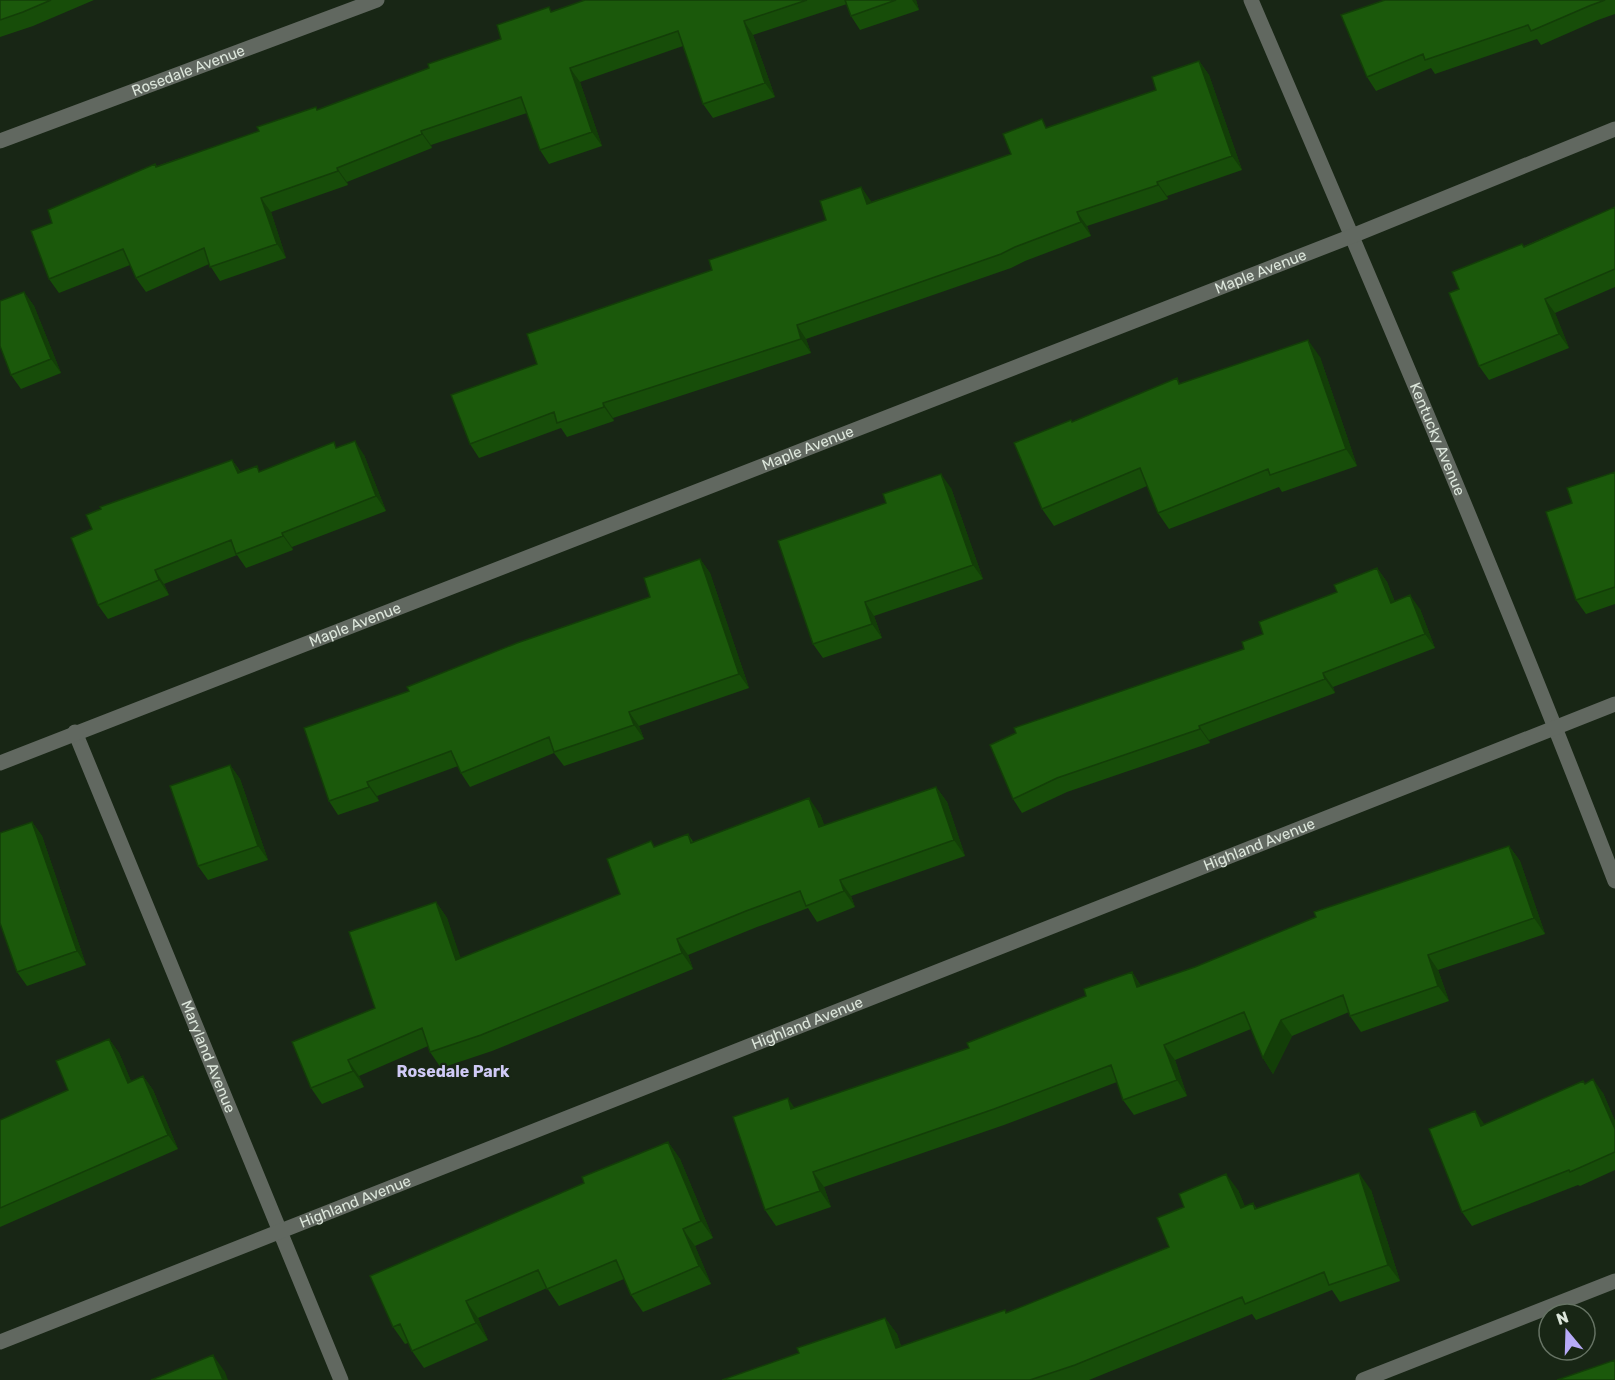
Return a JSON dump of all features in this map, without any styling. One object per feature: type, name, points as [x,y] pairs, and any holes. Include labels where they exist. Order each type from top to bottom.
[{"type":"street","name":"Rosedale Avenue","points":[[0,141],[377,0]]},
{"type":"street","name":"Kentucky Avenue","points":[[1251,0],[1352,236],[1556,728],[1615,881]]},
{"type":"street","name":"Maple Avenue","points":[[0,763],[1352,236],[1615,129]]},
{"type":"street","name":"Highland Avenue","points":[[0,1342],[1615,704]]},
{"type":"street","name":"Maryland Avenue","points":[[75,732],[341,1380]]},
{"type":"street","points":[[1363,1380],[1615,1281]]},
{"type":"building","points":[[0,0],[51,0],[0,20]]},
{"type":"building","points":[[585,0],[807,0],[744,21],[765,83],[703,104],[678,31],[570,68],[592,132],[540,150],[521,97],[421,131],[422,134],[337,168],[338,171],[261,198],[277,244],[210,267],[204,248],[136,278],[123,249],[49,279],[31,231],[52,223],[48,210],[155,164],[156,167],[259,131],[257,127],[316,107],[317,110],[429,68],[428,64],[501,39],[497,25],[549,7],[551,12]]},
{"type":"building","points":[[845,0],[896,0],[851,16]]},
{"type":"building","points":[[1385,0],[1605,0],[1531,31],[1528,25],[1425,60],[1423,54],[1367,77],[1341,15]]},
{"type":"building","points":[[1199,61],[1232,156],[1157,182],[1158,185],[1077,212],[1081,222],[1001,254],[797,325],[801,339],[603,403],[604,407],[557,423],[554,412],[470,444],[451,395],[537,364],[527,334],[712,270],[709,260],[826,220],[820,201],[861,187],[867,204],[1011,154],[1003,134],[1042,119],[1046,128],[1156,90],[1152,77]]},
{"type":"building","points":[[1615,207],[1615,269],[1545,299],[1559,334],[1479,366],[1449,293],[1459,289],[1452,272],[1522,244],[1524,247]]},
{"type":"building","points":[[24,292],[51,359],[11,375],[0,346],[0,301]]},
{"type":"building","points":[[1308,340],[1346,449],[1270,475],[1268,469],[1158,513],[1140,468],[1042,509],[1014,443],[1071,420],[1072,422],[1177,378],[1179,384]]},
{"type":"building","points":[[355,441],[376,496],[236,554],[231,540],[155,570],[159,580],[98,605],[71,538],[92,529],[86,515],[101,509],[100,507],[232,460],[238,473],[257,466],[259,472],[334,442],[336,448]]},
{"type":"building","points":[[1615,472],[1615,587],[1576,600],[1546,512],[1572,503],[1567,488]]},
{"type":"building","points":[[941,474],[973,565],[865,602],[872,624],[813,644],[778,541],[886,503],[883,494]]},
{"type":"building","points":[[700,559],[739,674],[629,712],[634,725],[554,752],[549,737],[461,773],[451,751],[367,782],[369,787],[329,801],[304,728],[409,691],[407,687],[517,643],[650,597],[644,578]]},
{"type":"building","points":[[1377,568],[1391,603],[1410,595],[1425,634],[1323,673],[1325,679],[1199,726],[1200,729],[1057,778],[1013,799],[990,745],[1016,733],[1014,728],[1244,649],[1242,642],[1263,634],[1259,622],[1337,592],[1334,585]]},
{"type":"building","points":[[230,765],[258,846],[198,866],[170,786]]},
{"type":"building","points":[[936,787],[954,840],[840,880],[844,891],[806,906],[800,891],[677,939],[682,953],[481,1035],[430,1052],[422,1028],[348,1060],[353,1071],[311,1088],[292,1042],[375,1008],[349,932],[436,902],[456,960],[620,894],[607,859],[651,841],[654,847],[688,834],[691,843],[809,798],[819,827]]},
{"type":"building","points":[[32,822],[77,951],[17,972],[0,923],[0,833]]},
{"type":"building","points":[[1509,846],[1534,918],[1428,955],[1438,986],[1350,1016],[1343,995],[1281,1020],[1263,1058],[1244,1012],[1164,1045],[1177,1080],[1123,1100],[1111,1065],[994,1109],[813,1172],[820,1191],[765,1210],[733,1117],[788,1098],[791,1109],[969,1048],[967,1043],[1086,996],[1084,989],[1132,972],[1137,987],[1195,967],[1316,917],[1314,912]]},
{"type":"building","points":[[109,1039],[128,1083],[143,1076],[168,1135],[0,1208],[0,1120],[68,1090],[56,1061]]},
{"type":"building","points":[[1593,1079],[1615,1129],[1615,1152],[1570,1172],[1569,1170],[1462,1212],[1429,1129],[1475,1111],[1481,1126],[1583,1081],[1585,1084]]},
{"type":"building","points":[[668,1142],[701,1221],[683,1229],[699,1266],[631,1295],[616,1260],[547,1289],[538,1270],[466,1301],[476,1323],[412,1351],[400,1324],[393,1327],[370,1276],[584,1183],[582,1177]]},
{"type":"building","points":[[1359,1173],[1388,1265],[1329,1285],[1324,1272],[1245,1304],[1242,1297],[1075,1365],[1030,1380],[722,1380],[799,1353],[797,1348],[885,1318],[896,1348],[1005,1310],[1006,1313],[1169,1247],[1157,1218],[1184,1207],[1179,1194],[1226,1174],[1241,1208],[1253,1203],[1255,1209]]},
{"type":"building","points":[[213,1355],[223,1380],[151,1380]]},
{"type":"building","points":[[1615,1360],[1615,1380],[1557,1380]]},
{"type":"district","name":"Rosedale Park","points":[[453,1071]]}]
